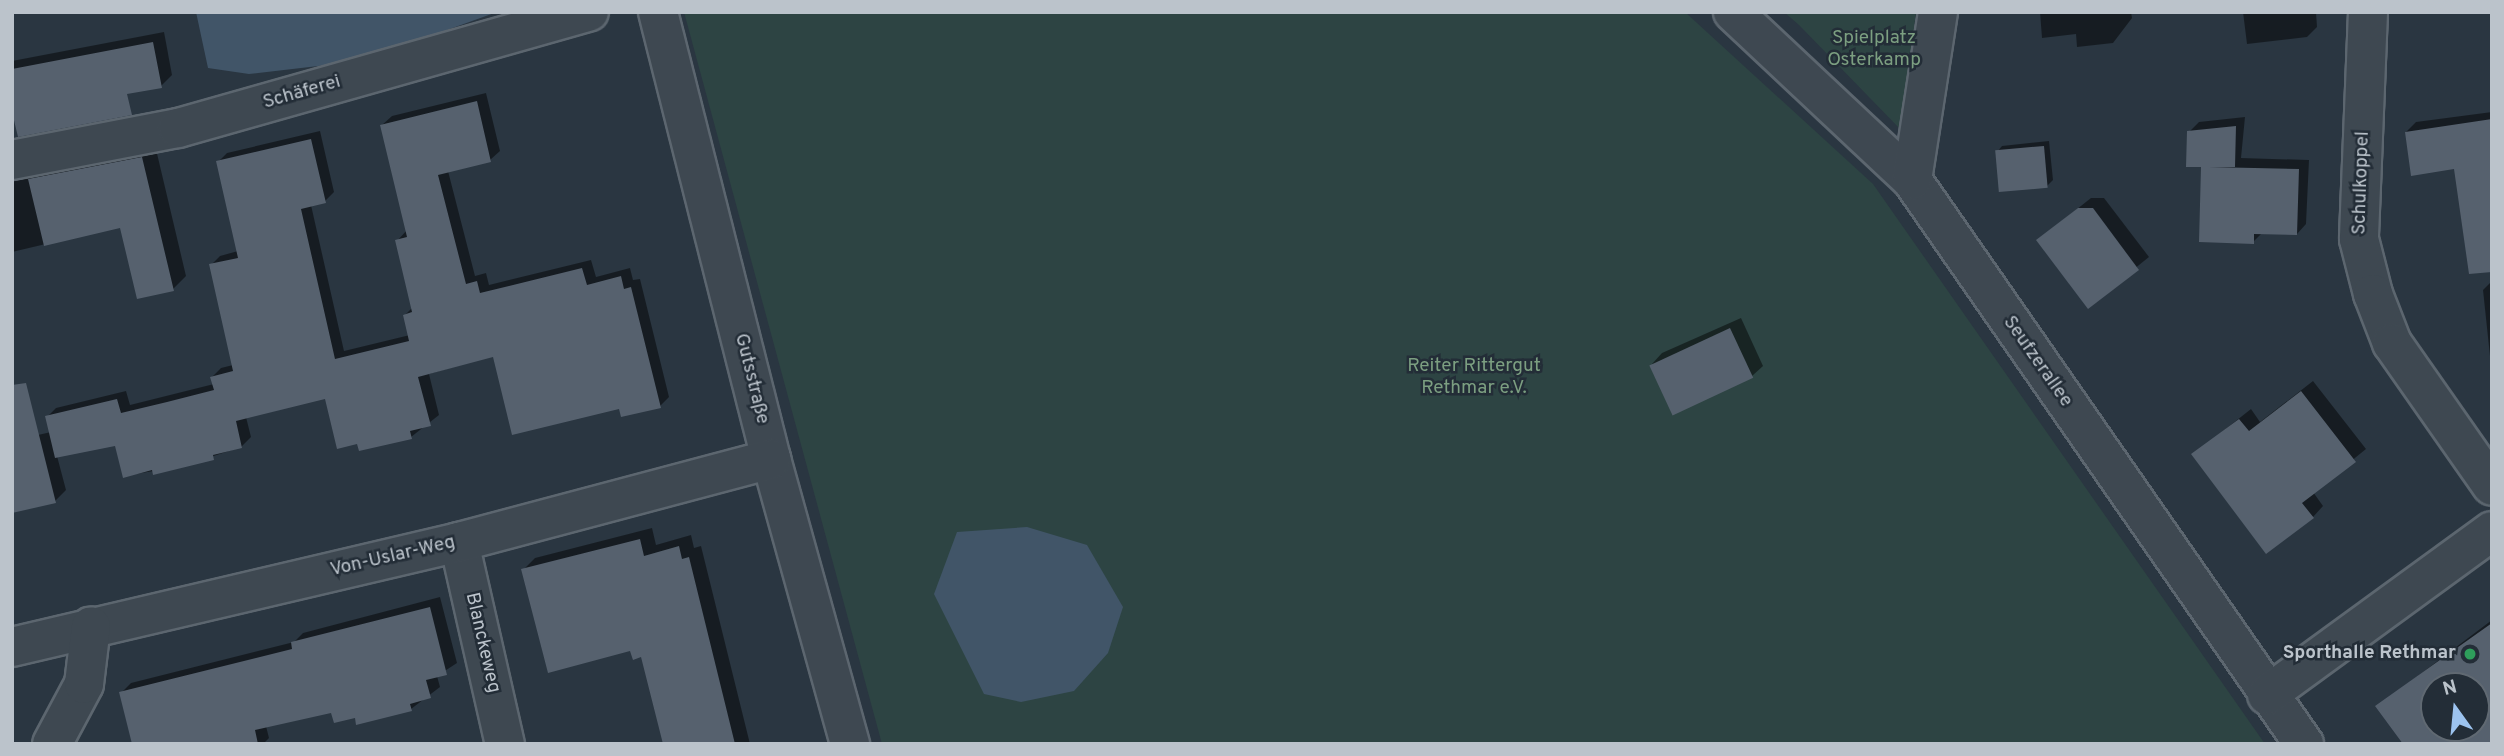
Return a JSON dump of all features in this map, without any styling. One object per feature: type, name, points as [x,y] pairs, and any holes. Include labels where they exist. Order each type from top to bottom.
[{"type":"street","name":"Schäferei","points":[[12,160],[178,128],[589,12]]},
{"type":"street","name":"Gutsstraße","points":[[658,12],[771,459],[850,744]]},
{"type":"street","name":"Seufzerallee","points":[[1733,12],[1912,180],[2267,695],[2304,744]]},
{"type":"street","points":[[1912,180],[1938,12]]},
{"type":"street","name":"Schulkoppel","points":[[2368,12],[2359,239],[2373,294],[2392,343],[2492,486]]},
{"type":"street","name":"Von-Uslar-Weg","points":[[12,647],[91,626],[459,542],[771,459]]},
{"type":"street","points":[[2267,695],[2492,531]]},
{"type":"street","name":"Blanckeweg","points":[[459,542],[505,744]]},
{"type":"street","points":[[51,744],[84,684],[91,626]]},
{"type":"green space","name":"Reiter Rittergut Rethmar e.V.","points":[[684,12],[1685,12],[1873,184],[2265,744],[882,744]]},
{"type":"green space","name":"Spielplatz Osterkamp","points":[[1784,12],[1916,12],[1901,130],[1799,25]]},
{"type":"water","points":[[196,12],[497,12],[361,61],[249,74],[208,68]]},
{"type":"water","points":[[1027,527],[1087,545],[1123,607],[1108,653],[1074,691],[1021,702],[984,694],[934,594],[957,532]]},
{"type":"building","points":[[153,42],[162,88],[127,94],[132,115],[18,137],[12,112],[12,69]]},
{"type":"building","points":[[477,101],[491,162],[438,175],[466,284],[477,281],[480,293],[582,268],[587,285],[621,276],[624,289],[631,287],[661,408],[621,417],[619,409],[512,435],[493,357],[418,377],[431,426],[410,431],[412,439],[359,451],[357,444],[337,449],[325,399],[236,421],[242,448],[213,455],[214,460],[153,475],[152,470],[123,478],[115,446],[55,458],[45,416],[117,399],[121,413],[167,402],[214,390],[210,377],[233,371],[209,264],[238,258],[216,161],[311,139],[326,203],[301,209],[335,359],[409,341],[403,315],[412,312],[395,240],[407,237],[380,125]]},
{"type":"building","points":[[2492,119],[2492,272],[2469,274],[2454,169],[2411,176],[2405,132]]},
{"type":"building","points":[[2236,126],[2235,167],[2209,167],[2299,169],[2297,235],[2254,234],[2254,244],[2199,242],[2201,167],[2186,167],[2187,131]]},
{"type":"building","points":[[2044,146],[2048,188],[1999,192],[1995,150]]},
{"type":"building","points":[[142,157],[174,291],[137,299],[120,228],[44,246],[28,179]]},
{"type":"building","points":[[2078,208],[2093,208],[2139,270],[2088,309],[2036,240]]},
{"type":"building","points":[[1730,328],[1753,378],[1673,415],[1649,366]]},
{"type":"building","points":[[26,383],[56,503],[12,513],[12,385]]},
{"type":"building","points":[[2301,391],[2356,462],[2302,503],[2314,518],[2266,554],[2191,454],[2239,419],[2249,431]]},
{"type":"building","points":[[640,539],[644,556],[679,546],[682,559],[689,557],[735,744],[663,744],[641,657],[633,660],[630,651],[548,673],[521,569]]},
{"type":"building","points":[[430,607],[447,675],[426,680],[431,698],[410,704],[412,711],[356,725],[355,718],[334,723],[331,713],[255,730],[258,744],[132,744],[119,692],[292,649],[291,642]]},
{"type":"building","points":[[2492,623],[2492,744],[2403,744],[2375,706],[2420,674],[2420,742],[2490,742],[2490,672],[2423,672]]},
{"type":"place","name":"Sporthalle Rethmar","points":[[2470,654]]}]
